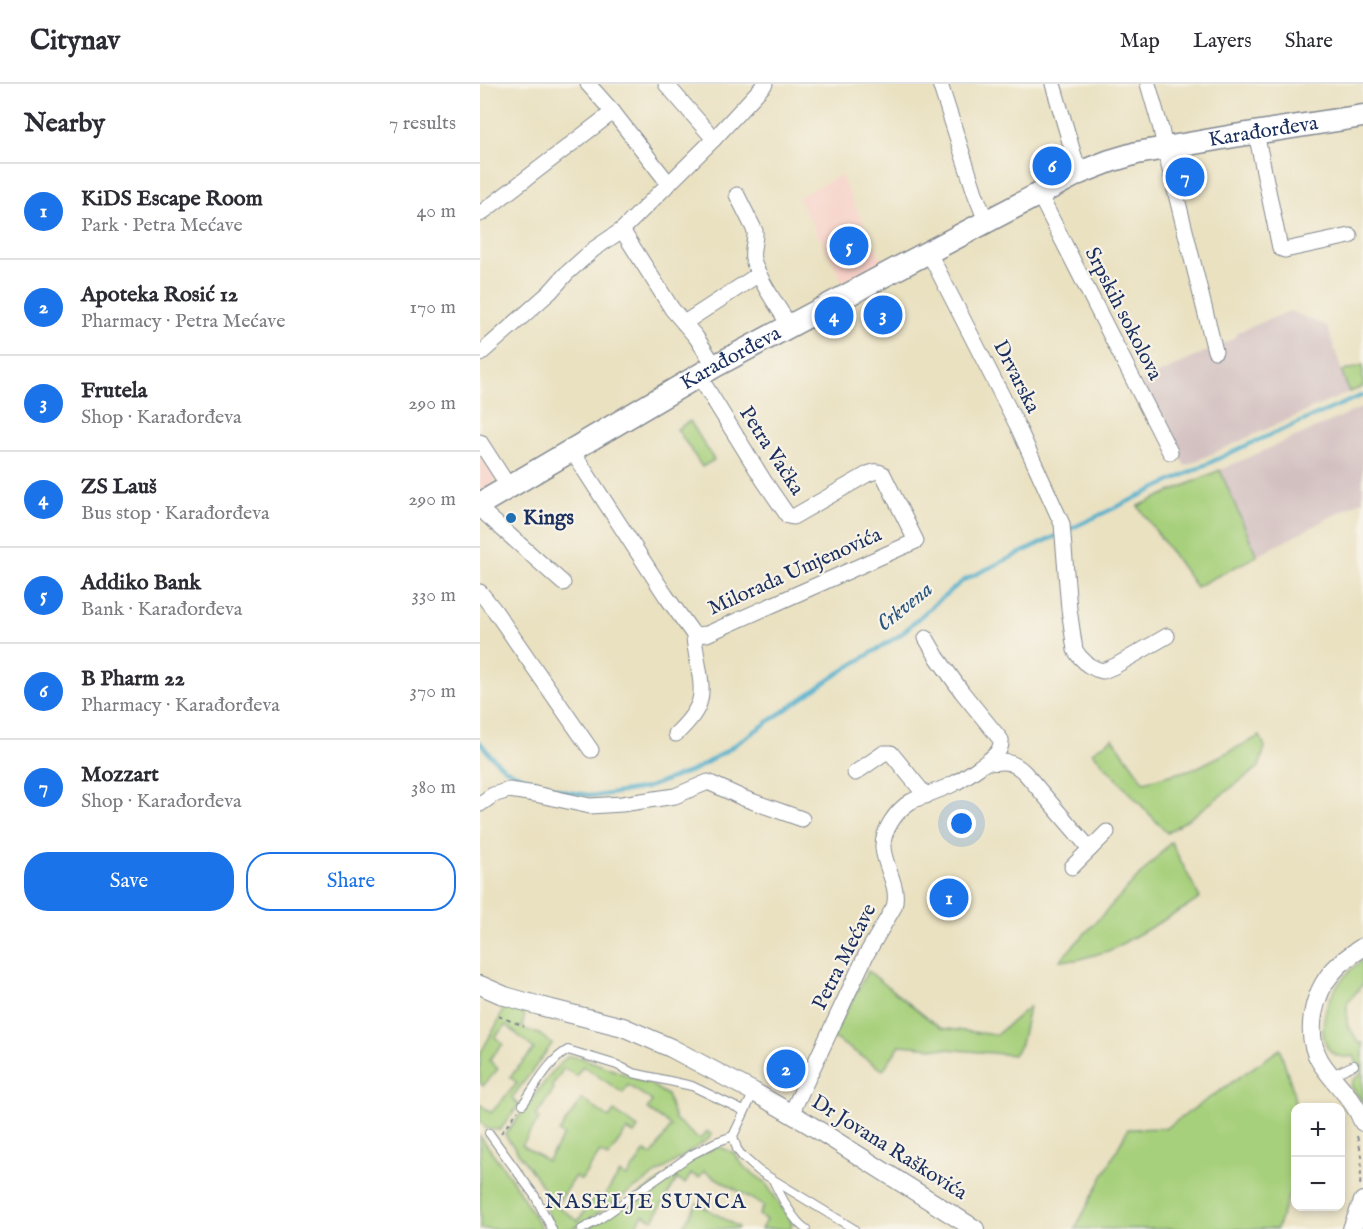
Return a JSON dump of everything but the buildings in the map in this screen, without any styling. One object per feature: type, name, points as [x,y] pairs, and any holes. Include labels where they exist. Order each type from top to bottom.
[{"type":"main road","name":"Karađorđeva","points":[[480,504],[707,371],[1079,173],[1128,155],[1165,147],[1363,116]]},
{"type":"street","points":[[588,84],[614,112],[669,184]]},
{"type":"street","points":[[666,84],[714,139]]},
{"type":"street","points":[[940,84],[986,221]]},
{"type":"street","points":[[1053,84],[1079,173]]},
{"type":"street","points":[[1148,84],[1215,351]]},
{"type":"street","points":[[480,354],[550,292],[594,249],[622,230],[714,139],[761,85]]},
{"type":"street","points":[[480,214],[614,112]]},
{"type":"street","points":[[1256,133],[1280,248],[1285,250],[1350,236]]},
{"type":"street","name":"Srpskih sokolova","points":[[1039,194],[1170,452]]},
{"type":"street","points":[[736,195],[755,231],[752,253],[759,274],[790,326]]},
{"type":"street","points":[[622,230],[672,309],[696,337],[707,371]]},
{"type":"street","name":"Drvarska","points":[[928,252],[1017,425],[1062,524],[1069,609],[1075,650],[1078,656],[1088,665],[1102,670],[1115,666],[1167,636]]},
{"type":"street","points":[[684,323],[759,274]]},
{"type":"street","name":"Petra Vačka","points":[[707,371],[764,481],[788,516],[793,517],[866,475],[879,471],[883,474],[916,541]]},
{"type":"street","points":[[480,442],[509,487]]},
{"type":"street","name":"Milorada Umjenovića","points":[[572,451],[694,635],[707,634],[916,541]]},
{"type":"street","points":[[480,509],[563,582]]},
{"type":"street","points":[[480,592],[591,750]]},
{"type":"street","points":[[676,734],[695,714],[701,697],[694,635]]},
{"type":"street","points":[[926,638],[962,692],[1001,740],[1001,747],[988,761],[1009,762],[1021,768],[1090,849]]},
{"type":"street","points":[[855,773],[884,753],[891,753],[926,796]]},
{"type":"street","name":"Petra Mećave","points":[[791,1113],[866,955],[896,901],[895,888],[883,846],[885,833],[890,824],[911,802],[957,782],[988,761]]},
{"type":"street","points":[[480,804],[493,795],[509,790],[590,806],[613,805],[675,796],[708,782],[743,798],[802,819]]},
{"type":"street","points":[[1072,867],[1107,832]]},
{"type":"street","points":[[1363,948],[1351,954],[1334,970],[1323,986],[1315,1006],[1312,1028],[1312,1040],[1319,1059],[1356,1107],[1363,1122]]},
{"type":"street","name":"Dr Jovana Raškovića","points":[[480,985],[505,996],[636,1032],[671,1048],[791,1113],[975,1229]]},
{"type":"street","points":[[1352,1229],[1363,1201]]},
{"type":"lane","points":[[523,1104],[556,1059],[568,1050],[617,1065],[633,1073],[692,1086],[744,1111]]},
{"type":"lane","points":[[1330,1076],[1353,1065]]},
{"type":"lane","points":[[754,1092],[733,1136],[742,1156],[773,1181],[854,1229]]},
{"type":"lane","points":[[489,1133],[535,1196],[552,1229]]},
{"type":"lane","points":[[582,1229],[597,1221],[691,1155],[733,1136]]},
{"type":"lane","points":[[773,1181],[802,1228]]},
{"type":"path","points":[[498,1017],[524,1026]]},
{"type":"path","points":[[495,1142],[523,1104]]},
{"type":"shaded area","points":[[840,175],[882,261],[843,282],[798,197]]},
{"type":"shaded area","points":[[1290,311],[1327,326],[1349,392],[1185,466],[1141,382],[1233,339],[1238,332]]},
{"type":"shaded area","points":[[1363,407],[1363,500],[1257,556],[1220,470]]},
{"type":"shaded area","points":[[480,452],[495,476],[495,481],[480,492]]},
{"type":"green space","points":[[1363,365],[1363,387],[1349,392],[1342,372]]},
{"type":"green space","points":[[690,421],[714,460],[702,467],[677,429]]},
{"type":"green space","points":[[1220,470],[1257,556],[1196,587],[1138,506]]},
{"type":"green space","points":[[1260,736],[1265,747],[1259,767],[1167,833],[1092,752],[1113,738],[1144,782],[1196,768]]},
{"type":"green space","points":[[1171,842],[1200,898],[1111,950],[1077,960],[1060,960]]},
{"type":"green space","points":[[1363,960],[1363,984],[1347,1003],[1347,1024],[1359,1043],[1363,1043],[1363,1103],[1351,1086],[1353,1080],[1361,1074],[1354,1056],[1342,1057],[1333,1053],[1327,1046],[1323,1027],[1328,1005],[1335,990],[1345,976]]},
{"type":"green space","points":[[868,971],[940,1028],[996,1035],[1029,1007],[1021,1044],[1014,1055],[900,1045],[883,1070],[832,1037]]},
{"type":"green space","points":[[504,1007],[525,1012],[522,1028],[539,1034],[552,1044],[512,1098],[519,1105],[500,1130],[487,1129],[480,1121],[480,1104],[491,1113],[517,1083],[510,1077],[534,1049],[506,1025],[495,1037],[503,1044],[489,1060],[498,1069],[483,1086],[480,1083],[480,1054]]},
{"type":"green space","points":[[1280,1049],[1295,1103],[1291,1103],[1291,1190],[1277,1229],[1075,1229],[1128,1129],[1166,1128]]},
{"type":"green space","points":[[568,1056],[582,1058],[650,1084],[667,1095],[675,1119],[697,1138],[702,1138],[707,1131],[711,1134],[710,1137],[583,1223],[571,1229],[555,1229],[546,1210],[551,1198],[505,1135],[553,1071]],"holes":[[[583,1066],[623,1093],[628,1085],[652,1101],[647,1109],[671,1126],[652,1155],[645,1151],[627,1177],[620,1173],[602,1199],[596,1195],[578,1221],[556,1205],[575,1176],[581,1180],[600,1152],[608,1157],[627,1130],[634,1134],[638,1128],[614,1111],[609,1118],[582,1099],[559,1132],[564,1136],[547,1161],[522,1145],[539,1119],[536,1116],[554,1089],[552,1086],[564,1068],[576,1076]]]},
{"type":"green space","points":[[480,1136],[511,1178],[542,1229],[480,1229]]},
{"type":"green space","points":[[718,1146],[734,1153],[745,1168],[765,1182],[792,1223],[790,1229],[761,1229],[766,1220],[759,1215],[764,1206],[704,1171],[699,1178],[691,1174],[685,1184],[677,1179],[653,1220],[643,1215],[634,1229],[586,1229],[688,1162]]},
{"type":"green space","points":[[697,1203],[738,1227],[737,1229],[682,1229]]},
{"type":"waterway","name":"Crkvena","points":[[1066,531],[1247,445],[1363,395]]},
{"type":"waterway","name":"Crkvena","points":[[480,742],[505,769],[567,792],[596,796],[646,788],[694,770],[726,751],[839,673],[900,635],[964,580],[1060,534]]},
{"type":"place","name":"B Pharm 22","points":[[1052,166]]},
{"type":"place","name":"Mozzart","points":[[1185,177]]},
{"type":"place","name":"Addiko Bank","points":[[849,246]]},
{"type":"place","name":"Frutela","points":[[883,315]]},
{"type":"place","name":"ZS Lauš","points":[[834,316]]},
{"type":"place","name":"Kings","points":[[511,518]]},
{"type":"place","name":"KiDS Escape Room","points":[[949,898]]},
{"type":"place","name":"Apoteka Rosić 12","points":[[786,1069]]},
{"type":"district","name":"NASELJE SUNCA","points":[[646,1202]]}]
